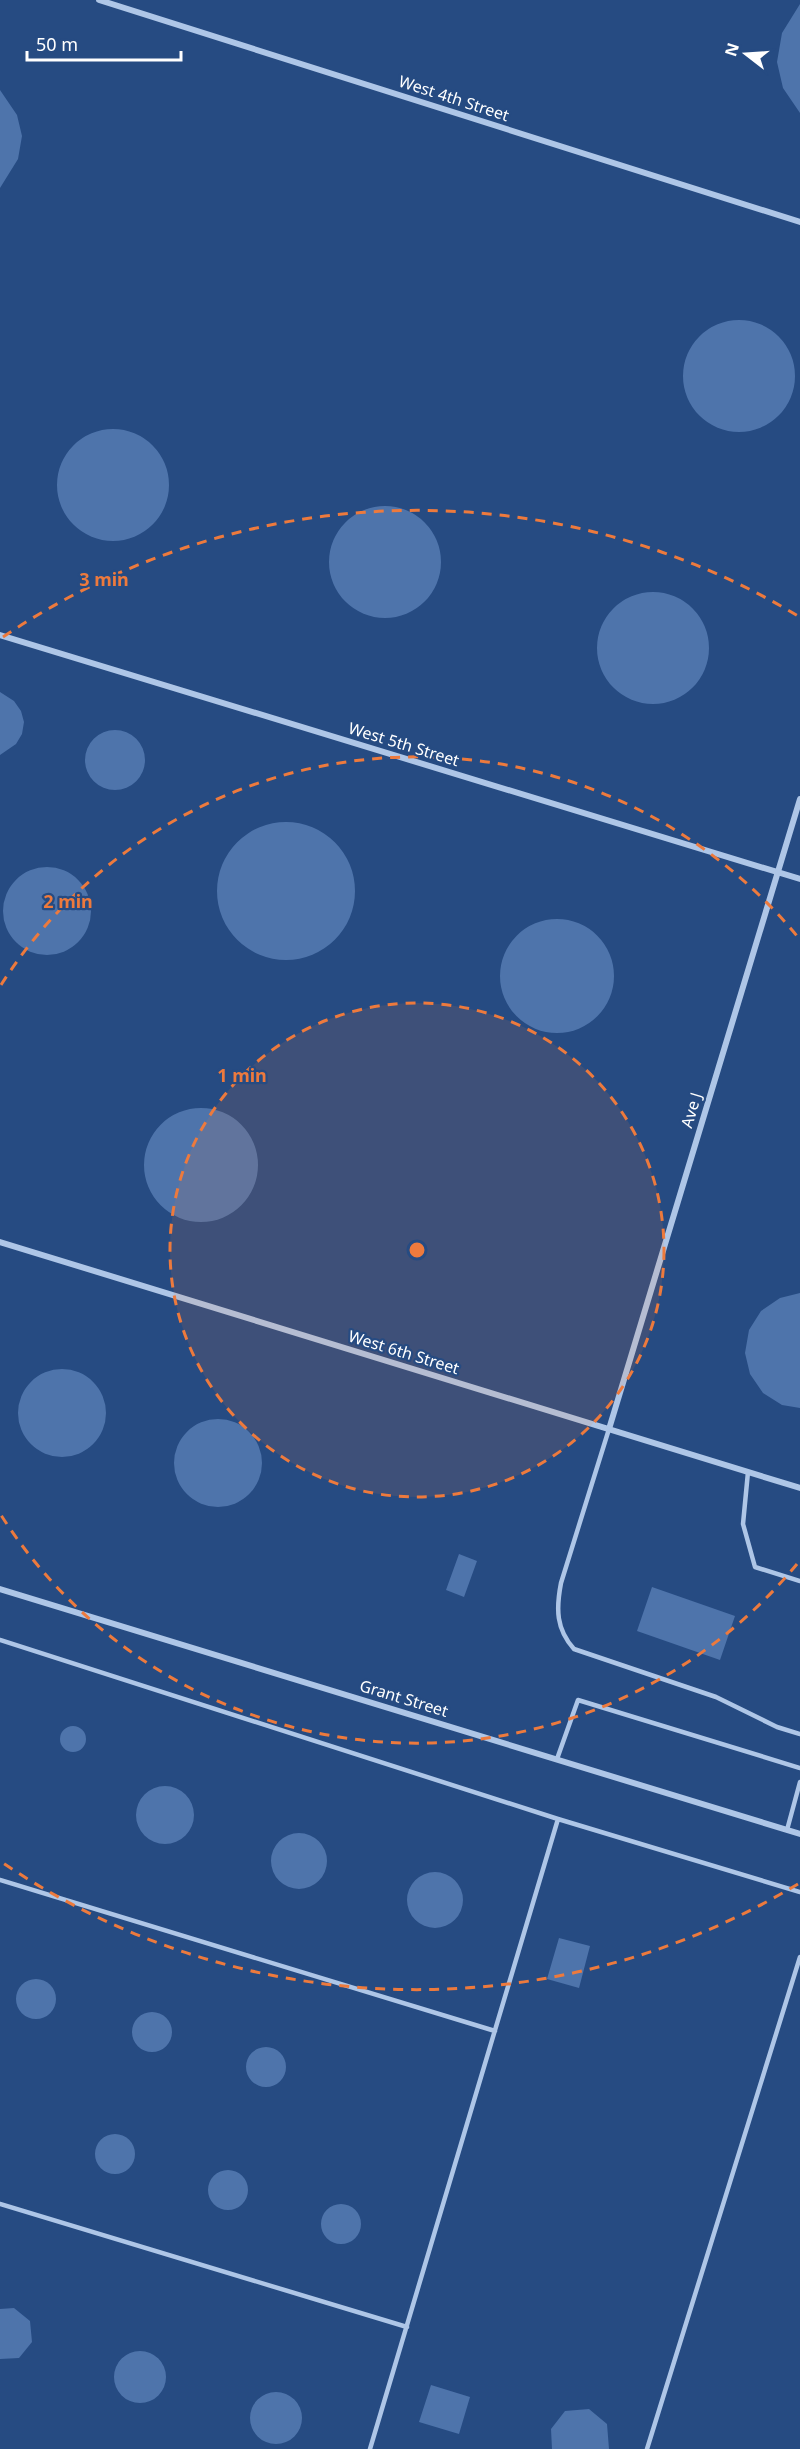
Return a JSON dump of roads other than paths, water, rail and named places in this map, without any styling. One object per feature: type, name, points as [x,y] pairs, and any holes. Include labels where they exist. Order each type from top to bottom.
[{"type":"street","name":"West 4th Street","points":[[99,0],[800,222]]},
{"type":"street","name":"West 5th Street","points":[[0,635],[800,879]]},
{"type":"street","name":"Ave J","points":[[609,1429],[800,799]]},
{"type":"street","name":"West 6th Street","points":[[0,1242],[800,1488]]},
{"type":"street","name":"Grant Street","points":[[0,1589],[800,1834]]},
{"type":"lane","points":[[609,1429],[561,1583],[557,1604],[563,1637],[574,1649],[582,1653],[716,1697],[777,1727],[800,1734]]},
{"type":"lane","points":[[748,1472],[743,1524],[755,1567],[800,1581]]},
{"type":"lane","points":[[0,1640],[558,1818],[800,1892]]},
{"type":"lane","points":[[557,1760],[578,1700],[800,1768]]},
{"type":"lane","points":[[787,1830],[800,1782]]},
{"type":"lane","points":[[370,2449],[558,1818]]},
{"type":"lane","points":[[0,1880],[495,2031]]},
{"type":"lane","points":[[647,2449],[800,1957]]},
{"type":"lane","points":[[0,2204],[407,2327]]}]
